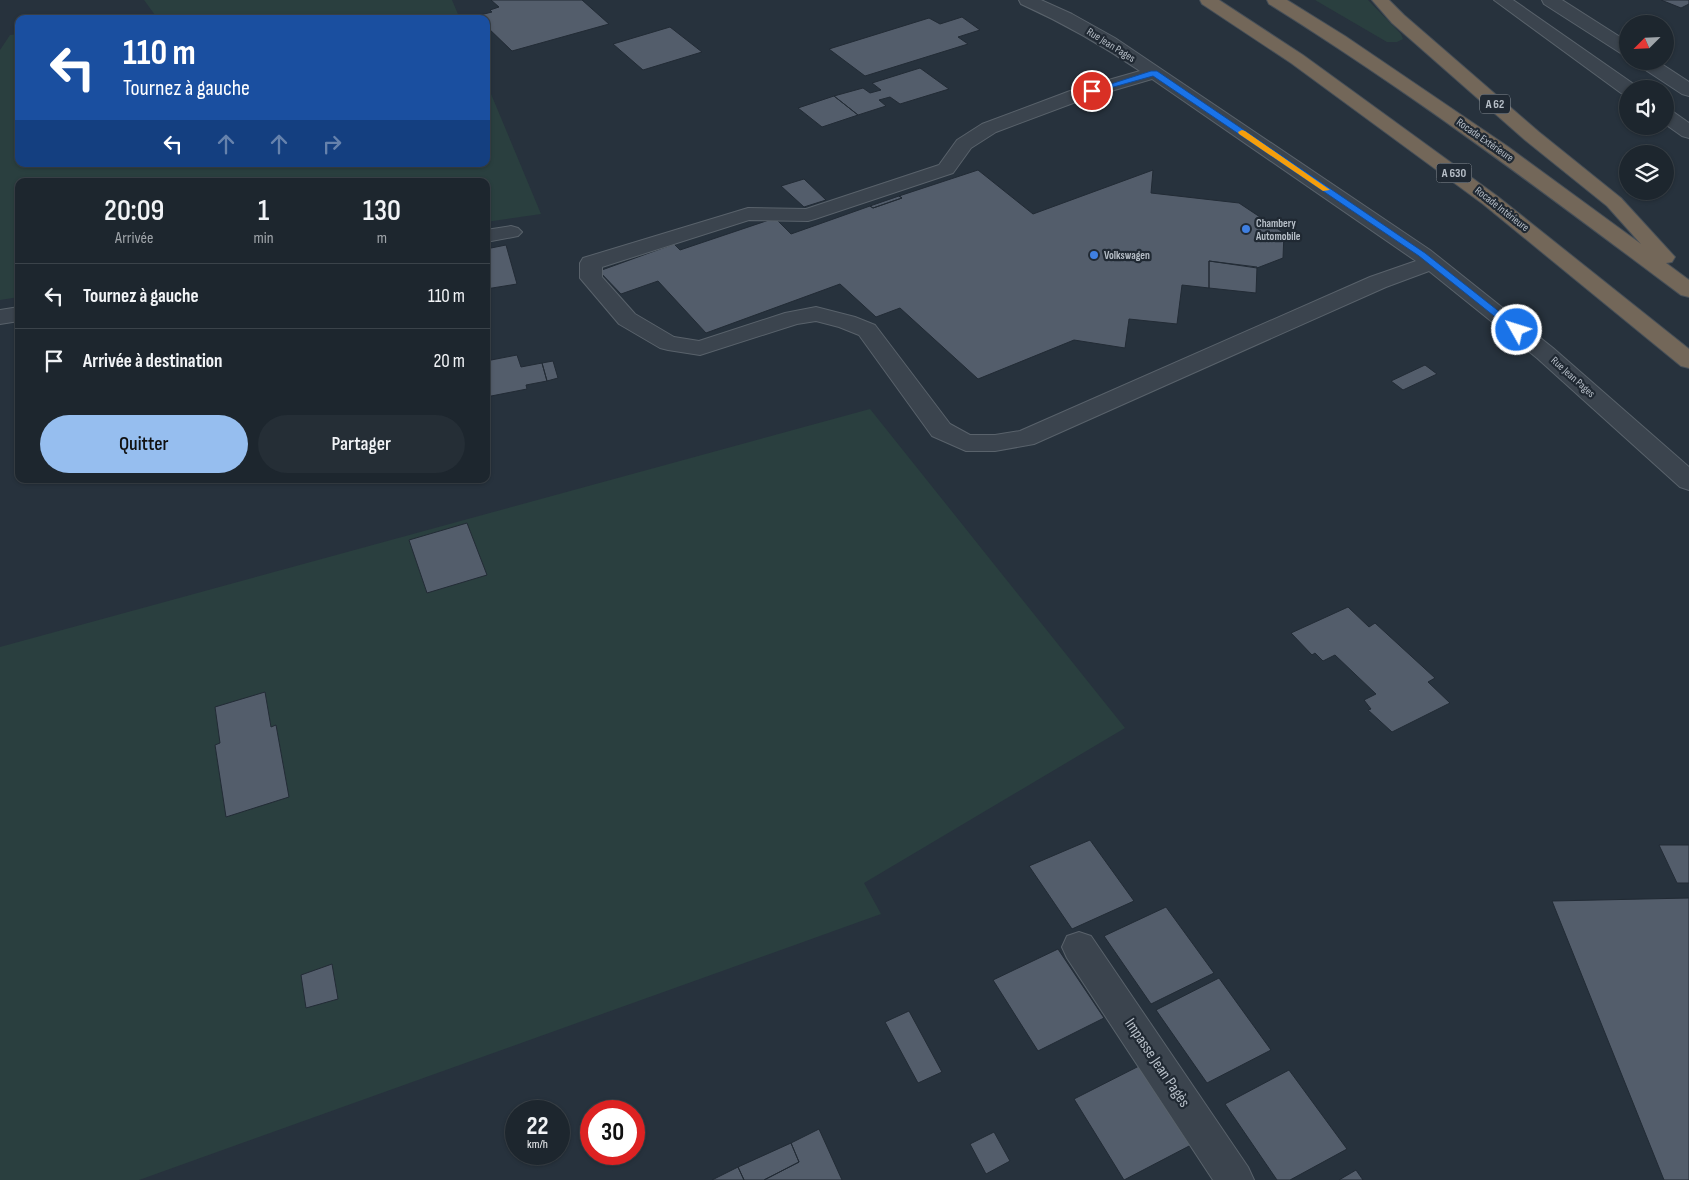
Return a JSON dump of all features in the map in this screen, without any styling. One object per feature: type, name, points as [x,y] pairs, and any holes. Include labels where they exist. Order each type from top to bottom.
[{"type":"highway","name":"Rocade Intérieure","points":[[1208,0],[1297,59],[1490,200],[1689,361]]},
{"type":"highway","name":"Rocade Extérieure","points":[[1275,0],[1339,40],[1500,150],[1689,290]]},
{"type":"highway","name":"A 62","points":[[1380,0],[1398,19],[1532,136],[1614,202],[1689,284]]},
{"type":"street","name":"Rue Jean Pages","points":[[1026,0],[1083,27],[1109,42],[1432,262],[1545,353],[1689,481]]},
{"type":"street","points":[[1502,0],[1619,83]]},
{"type":"street","points":[[1550,0],[1619,44]]},
{"type":"street","points":[[1658,70],[1689,90]]},
{"type":"street","points":[[1154,73],[1077,96],[988,128],[964,144],[946,169],[808,215],[748,214],[739,216],[592,264],[591,278],[627,319],[668,344],[700,348],[793,318],[816,314],[848,322],[867,330],[941,430],[966,443],[1025,438],[1378,282],[1432,262]]},
{"type":"street","points":[[1674,121],[1689,132]]},
{"type":"street","points":[[490,235],[511,232]]},
{"type":"street","points":[[0,317],[15,315]]},
{"type":"street","name":"Impasse Jean Pagès","points":[[1079,947],[1235,1180]]},
{"type":"green space","points":[[144,0],[452,0],[458,15],[155,15]]},
{"type":"green space","points":[[1315,0],[1368,0],[1401,34],[1403,39],[1397,42],[1387,42]]},
{"type":"green space","points":[[15,34],[15,167],[490,167],[490,92],[541,214],[490,221],[490,178],[15,178],[15,298],[0,300],[0,50],[10,35]]},
{"type":"green space","points":[[870,409],[1125,728],[864,883],[881,914],[139,1180],[0,1180],[0,647]]},
{"type":"building","points":[[491,0],[582,0],[609,24],[512,51],[490,30],[490,15],[480,15],[492,12],[490,10],[499,7]]},
{"type":"building","points":[[1661,0],[1689,0],[1689,4],[1681,8]]},
{"type":"building","points":[[962,17],[980,30],[958,37],[968,44],[865,76],[829,49],[929,18],[940,24]]},
{"type":"building","points":[[670,27],[702,52],[643,70],[613,44]]},
{"type":"building","points":[[920,68],[949,89],[900,104],[890,97],[879,100],[886,106],[858,115],[834,96],[863,88],[870,93],[881,90],[872,83]]},
{"type":"building","points":[[834,96],[858,115],[822,127],[798,108]]},
{"type":"building","points":[[978,170],[1033,214],[1153,170],[1151,193],[1239,203],[1284,233],[1283,258],[1257,268],[1209,261],[1209,288],[1182,285],[1177,324],[1129,319],[1125,348],[1074,340],[978,379],[900,308],[876,317],[840,284],[706,333],[658,281],[621,294],[599,271],[674,244],[680,250],[775,218],[791,234],[870,206],[873,208],[902,198],[899,196]]},
{"type":"building","points":[[804,179],[826,200],[804,207],[781,186]]},
{"type":"building","points":[[899,196],[902,198],[873,208],[870,206]]},
{"type":"building","points":[[506,245],[517,284],[490,288],[490,248]]},
{"type":"building","points":[[1209,261],[1257,267],[1256,293],[1209,288]]},
{"type":"building","points":[[517,355],[521,367],[542,363],[547,381],[526,385],[527,389],[490,396],[490,360]]},
{"type":"building","points":[[553,361],[558,378],[547,381],[542,363]]},
{"type":"building","points":[[1425,365],[1437,374],[1403,390],[1391,381]]},
{"type":"building","points":[[467,523],[487,575],[427,593],[409,540]]},
{"type":"building","points":[[1348,607],[1369,627],[1375,623],[1435,678],[1428,682],[1450,703],[1392,732],[1368,710],[1371,709],[1364,700],[1376,694],[1335,655],[1323,661],[1315,653],[1312,655],[1291,633]]},
{"type":"building","points":[[265,692],[271,727],[276,725],[289,797],[226,817],[215,745],[220,743],[215,707]]},
{"type":"building","points":[[1090,840],[1134,901],[1072,929],[1029,866]]},
{"type":"building","points":[[1659,845],[1689,845],[1689,883],[1677,883]]},
{"type":"building","points":[[1689,898],[1689,1180],[1664,1180],[1552,901]]},
{"type":"building","points":[[1166,907],[1214,973],[1151,1004],[1104,936]]},
{"type":"building","points":[[1058,949],[1104,1018],[1038,1051],[993,980]]},
{"type":"building","points":[[332,964],[338,999],[306,1008],[301,975]]},
{"type":"building","points":[[1219,978],[1271,1050],[1207,1083],[1156,1010]]},
{"type":"building","points":[[909,1011],[942,1072],[918,1083],[885,1022]]},
{"type":"building","points":[[1141,1065],[1193,1144],[1124,1180],[1074,1099]]},
{"type":"building","points":[[1289,1070],[1347,1149],[1290,1180],[1277,1180],[1225,1104]]},
{"type":"building","points":[[819,1129],[842,1180],[764,1180],[799,1162],[791,1143]]},
{"type":"building","points":[[994,1132],[1010,1161],[986,1174],[970,1144]]},
{"type":"building","points":[[791,1143],[799,1162],[764,1180],[744,1180],[738,1167]]},
{"type":"building","points":[[738,1167],[744,1180],[712,1180]]},
{"type":"building","points":[[1356,1170],[1363,1180],[1339,1180]]},
{"type":"slow traffic","points":[[1242,132],[1326,190]]},
{"type":"place","name":"Chambery Automobile","points":[[1246,229]]},
{"type":"place","name":"Volkswagen","points":[[1094,255]]},
{"type":"route","points":[[1092,91],[1154,73],[1422,254],[1517,330]]}]
